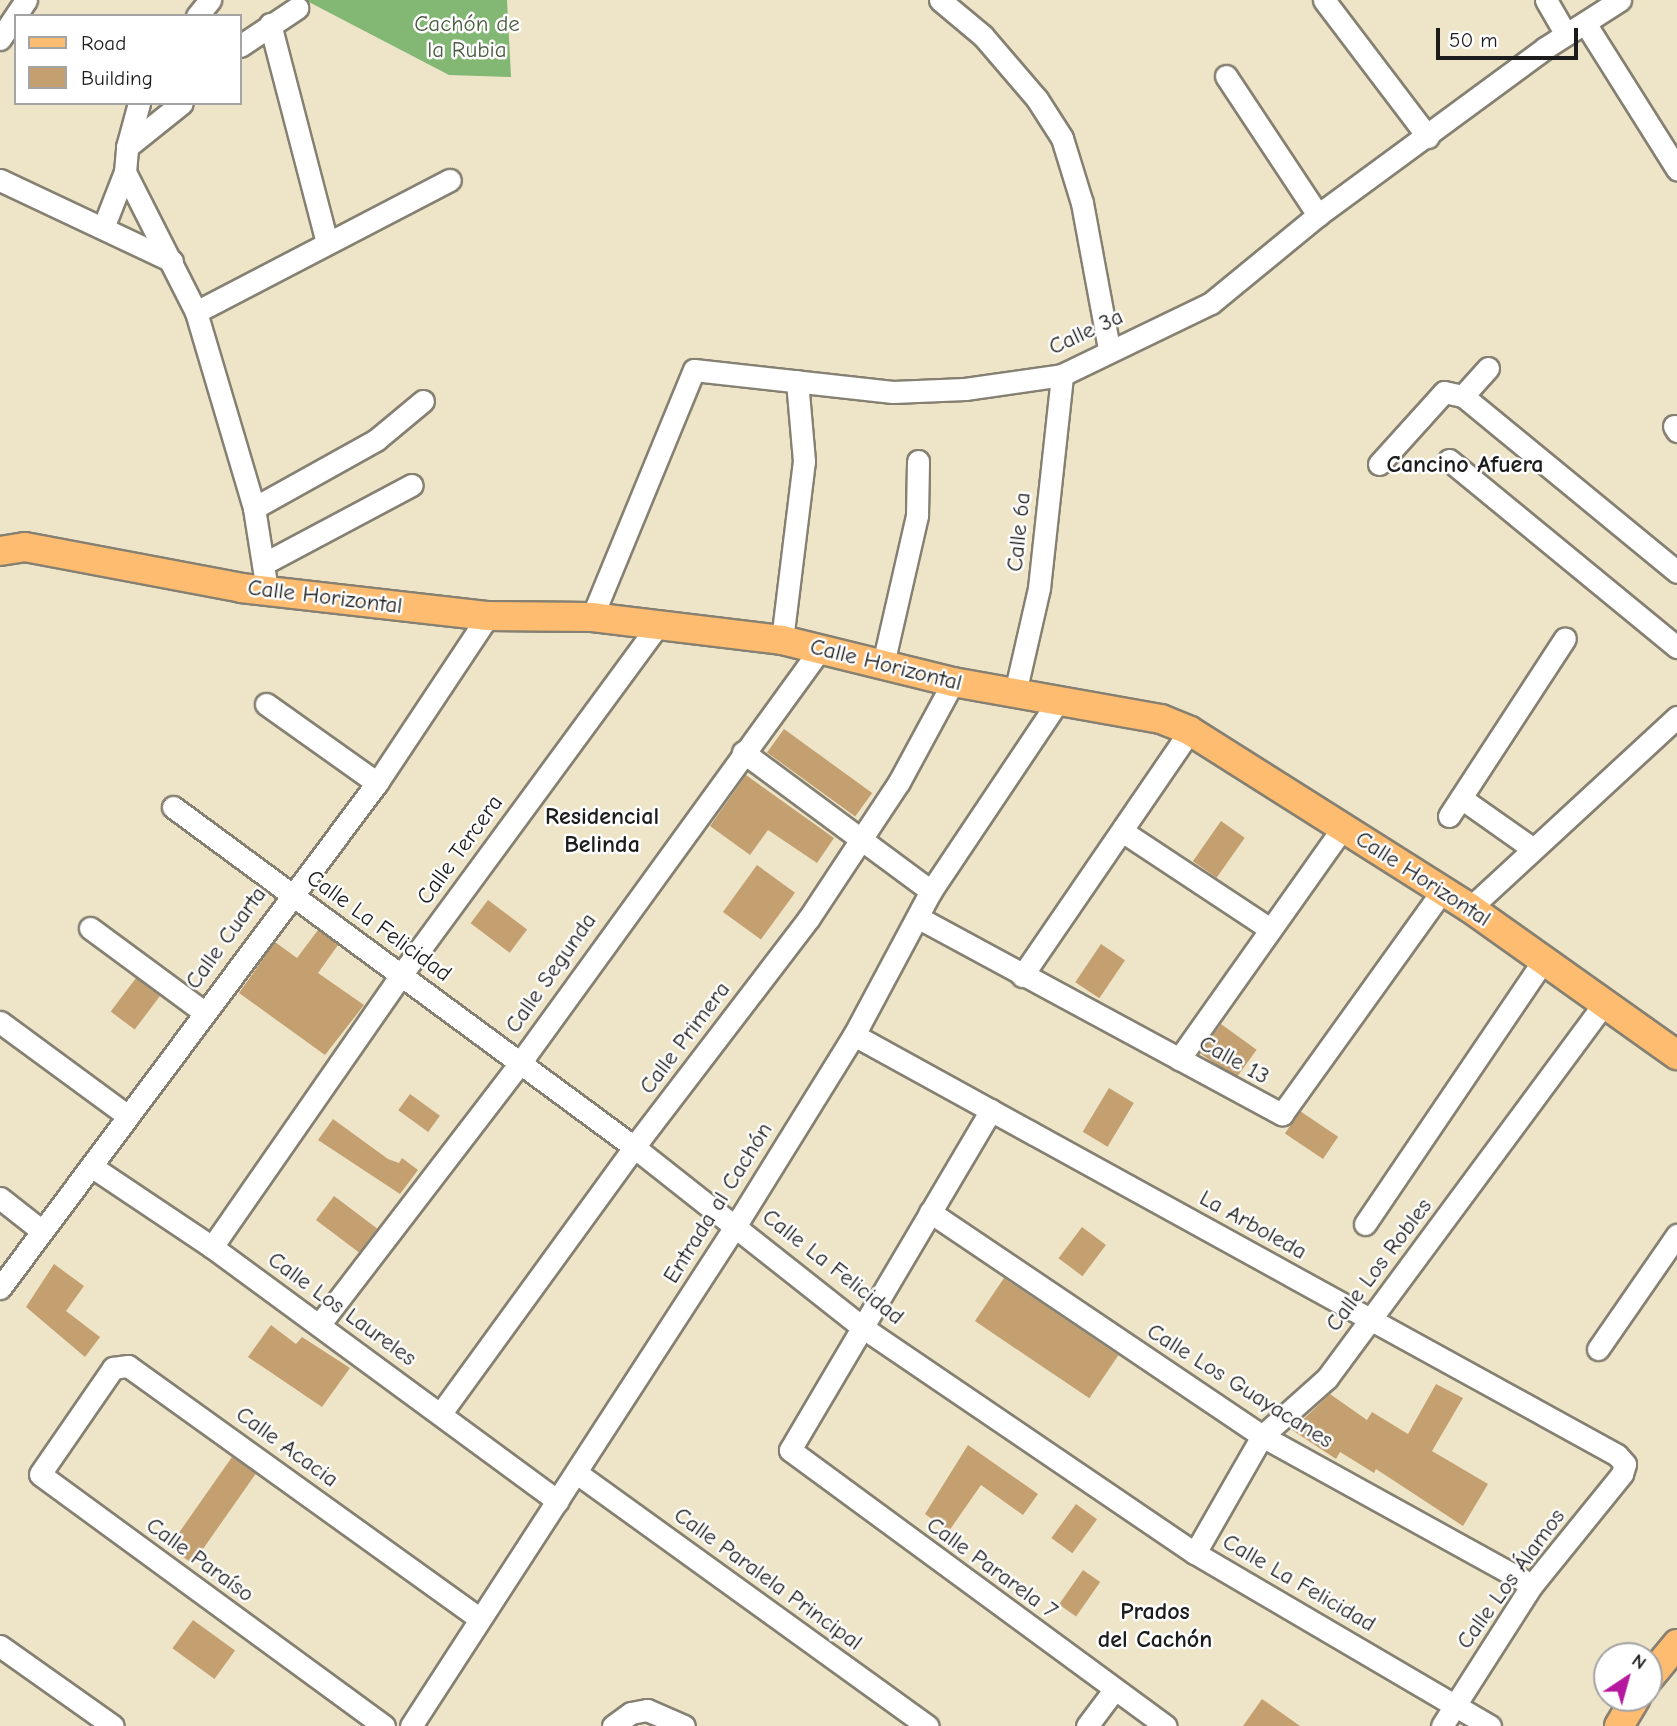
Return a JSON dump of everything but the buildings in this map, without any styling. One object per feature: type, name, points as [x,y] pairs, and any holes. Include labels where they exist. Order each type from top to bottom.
[{"type":"main road","name":"Calle Horizontal","points":[[0,551],[25,547],[266,577],[488,616],[592,617],[782,640],[953,682],[1161,719],[1190,731],[1469,908],[1677,1055]]},
{"type":"main road","points":[[1663,1661],[1677,1644]]},
{"type":"street","points":[[199,14],[210,0]]},
{"type":"street","points":[[940,0],[983,36],[1037,99],[1062,138],[1082,203],[1109,349]]},
{"type":"street","points":[[1324,0],[1428,137]]},
{"type":"street","points":[[1546,0],[1576,29],[1677,169]]},
{"type":"street","name":"Calle 3a","points":[[592,617],[694,370],[893,392],[965,389],[1062,375],[1109,349],[1211,303],[1318,215],[1620,0]]},
{"type":"street","points":[[242,45],[297,8]]},
{"type":"street","points":[[0,39],[14,18]]},
{"type":"street","points":[[270,24],[327,243]]},
{"type":"street","points":[[1226,76],[1318,215]]},
{"type":"street","points":[[103,228],[125,173],[127,147],[138,105]]},
{"type":"street","points":[[127,147],[180,105]]},
{"type":"street","points":[[125,173],[172,261],[196,313],[254,508],[266,577],[412,485]]},
{"type":"street","points":[[0,180],[172,261]]},
{"type":"street","points":[[196,313],[450,180]]},
{"type":"street","points":[[1464,396],[1488,368]]},
{"type":"street","name":"Calle 6a","points":[[1014,693],[1039,588],[1062,375]]},
{"type":"street","points":[[782,640],[804,461],[797,381]]},
{"type":"street","points":[[1379,464],[1444,392],[1464,396],[1677,572]]},
{"type":"street","points":[[254,508],[376,440],[423,401]]},
{"type":"street","points":[[1449,460],[1677,647]]},
{"type":"street","points":[[883,664],[917,514],[918,461]]},
{"type":"street","name":"Calle Cuarta","points":[[0,1288],[291,894],[377,783],[488,616]]},
{"type":"street","name":"Calle Tercera","points":[[212,1247],[401,975],[659,625]]},
{"type":"street","points":[[1532,848],[1455,807],[1565,638]]},
{"type":"street","name":"Calle Segunda","points":[[319,1325],[520,1063],[821,648]]},
{"type":"street","name":"Calle Primera","points":[[441,1413],[634,1147],[809,918],[899,782],[953,682]]},
{"type":"street","name":"Entrada al Cachón","points":[[411,1726],[479,1618],[578,1474],[736,1225],[854,1035],[919,918],[931,891],[1059,701]]},
{"type":"street","points":[[266,704],[377,783]]},
{"type":"street","points":[[1469,908],[1677,717]]},
{"type":"street","points":[[1022,976],[1190,731]]},
{"type":"street","points":[[743,752],[931,891]]},
{"type":"street","name":"Calle La Felicidad","points":[[173,807],[634,1147],[862,1327],[1195,1553],[1490,1726]]},
{"type":"street","points":[[1179,1059],[1343,827]]},
{"type":"street","points":[[1122,831],[1270,929]]},
{"type":"street","name":"Calle 13","points":[[919,918],[1282,1114],[1442,891]]},
{"type":"street","points":[[90,928],[204,1012]]},
{"type":"street","points":[[1366,1224],[1543,961]]},
{"type":"street","name":"Calle Los Robles","points":[[1195,1553],[1262,1436],[1327,1378],[1604,1004]]},
{"type":"street","points":[[0,1022],[128,1116]]},
{"type":"street","name":"La Arboleda","points":[[854,1035],[1616,1455],[1625,1464]]},
{"type":"street","points":[[862,1327],[991,1110]]},
{"type":"street","name":"Calle Los Laureles","points":[[91,1166],[212,1247],[558,1501]]},
{"type":"street","points":[[0,1198],[42,1231]]},
{"type":"street","name":"Calle Los Guayacanes","points":[[930,1212],[1262,1436],[1532,1585]]},
{"type":"street","points":[[1598,1349],[1677,1235]]},
{"type":"street","name":"Calle Pararela 7","points":[[862,1327],[790,1450],[1166,1726]]},
{"type":"street","name":"Calle Acacia","points":[[76,1419],[113,1368],[128,1366],[479,1618]]},
{"type":"street","name":"Calle Paraíso","points":[[76,1419],[43,1463],[40,1474],[45,1480],[384,1726]]},
{"type":"street","name":"Calle Los Álamos","points":[[1442,1726],[1532,1585],[1622,1474],[1625,1464]]},
{"type":"street","name":"Calle Paralela Principal","points":[[578,1474],[928,1726]]},
{"type":"street","points":[[0,1646],[113,1726]]},
{"type":"street","points":[[1087,1726],[1114,1690]]},
{"type":"street","points":[[613,1726],[631,1713],[647,1710],[684,1726]]},
{"type":"green space","name":"Cachón de la Rubia","points":[[305,0],[507,0],[511,77],[449,75]]},
{"type":"district","name":"Cancino Afuera","points":[[1465,465]]},
{"type":"district","name":"Residencial Belinda","points":[[602,831]]},
{"type":"district","name":"Prados del Cachón","points":[[1155,1626]]}]
